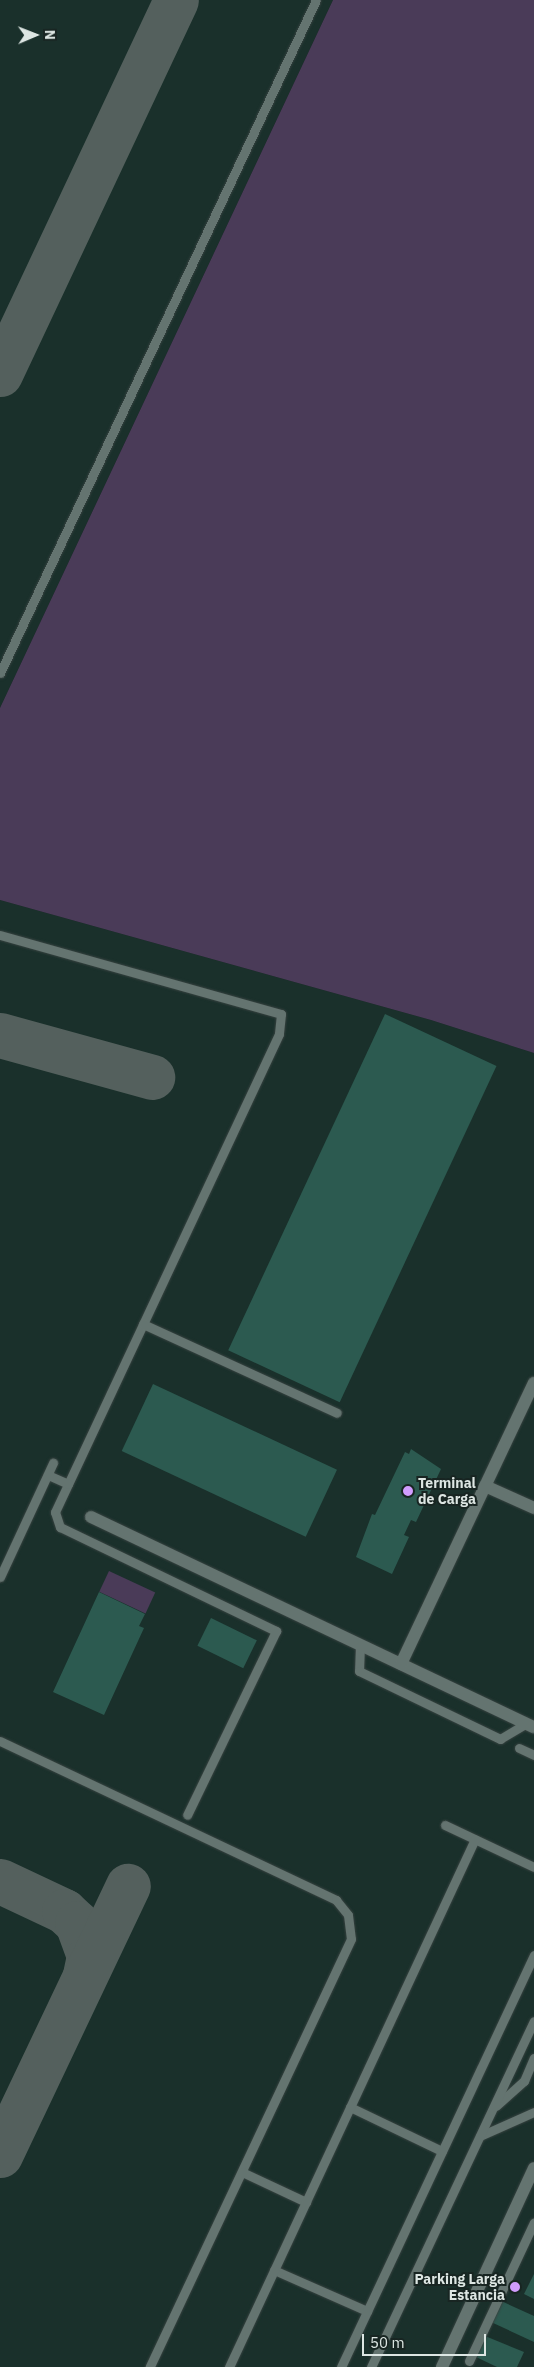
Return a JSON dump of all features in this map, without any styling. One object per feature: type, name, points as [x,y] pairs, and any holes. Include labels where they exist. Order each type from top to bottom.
[{"type":"street","points":[[401,1664],[534,1383]]},
{"type":"street","points":[[485,1486],[534,1508]]},
{"type":"street","points":[[91,1517],[530,1725]]},
{"type":"street","points":[[442,2367],[532,2177]]},
{"type":"lane","points":[[0,673],[316,0]]},
{"type":"lane","points":[[0,936],[281,1014],[279,1034],[55,1512],[60,1527],[276,1631],[187,1815]]},
{"type":"lane","points":[[143,1324],[337,1414]]},
{"type":"lane","points":[[0,1577],[53,1463]]},
{"type":"lane","points":[[48,1474],[68,1484]]},
{"type":"lane","points":[[360,1644],[359,1671],[500,1739],[530,1725]]},
{"type":"lane","points":[[0,1741],[336,1900],[348,1915],[351,1939],[150,2367]]},
{"type":"lane","points":[[519,1748],[534,1755]]},
{"type":"lane","points":[[445,1826],[534,1867]]},
{"type":"lane","points":[[229,2367],[475,1839]]},
{"type":"lane","points":[[341,2367],[534,1955]]},
{"type":"lane","points":[[371,2367],[534,2021]]},
{"type":"lane","points":[[492,2109],[524,2081],[534,2058]]},
{"type":"lane","points":[[350,2108],[442,2151]]},
{"type":"lane","points":[[480,2136],[534,2112]]},
{"type":"lane","points":[[242,2172],[306,2202]]},
{"type":"lane","points":[[468,2361],[534,2222]]},
{"type":"lane","points":[[274,2270],[367,2311]]},
{"type":"shaded area","points":[[0,0],[333,0],[0,708]]},
{"type":"shaded area","points":[[333,0],[534,0],[534,1053],[431,1020],[0,900],[0,708]]},
{"type":"shaded area","points":[[0,900],[431,1020],[534,1053],[534,2367],[0,2367]]},
{"type":"shaded area","points":[[109,1571],[155,1593],[146,1613],[99,1592]]},
{"type":"building","points":[[385,1014],[496,1066],[340,1402],[228,1350]]},
{"type":"building","points":[[153,1384],[337,1470],[306,1537],[122,1451]]},
{"type":"building","name":"Terminal de Carga","points":[[411,1449],[441,1469],[416,1522],[411,1520],[404,1535],[409,1537],[392,1574],[356,1557],[372,1514],[375,1515],[405,1452],[409,1454]]},
{"type":"building","points":[[99,1592],[145,1614],[139,1626],[144,1628],[104,1715],[53,1692]]},
{"type":"building","points":[[211,1618],[257,1640],[243,1668],[197,1646]]},
{"type":"building","points":[[534,2274],[534,2299],[524,2294]]},
{"type":"building","points":[[501,2301],[534,2316],[534,2342],[491,2322]]},
{"type":"building","points":[[485,2336],[524,2352],[517,2367],[497,2367],[476,2357]]},
{"type":"taxiway","points":[[0,374],[176,0]]},
{"type":"taxiway","points":[[0,1035],[152,1077]]},
{"type":"taxiway","points":[[0,1881],[64,1911],[77,1923],[89,1956],[85,1975]]},
{"type":"taxiway","points":[[0,2155],[128,1886]]},
{"type":"place","name":"Terminal de Carga","points":[[408,1491]]},
{"type":"place","name":"Parking Larga Estancia","points":[[515,2287]]}]
